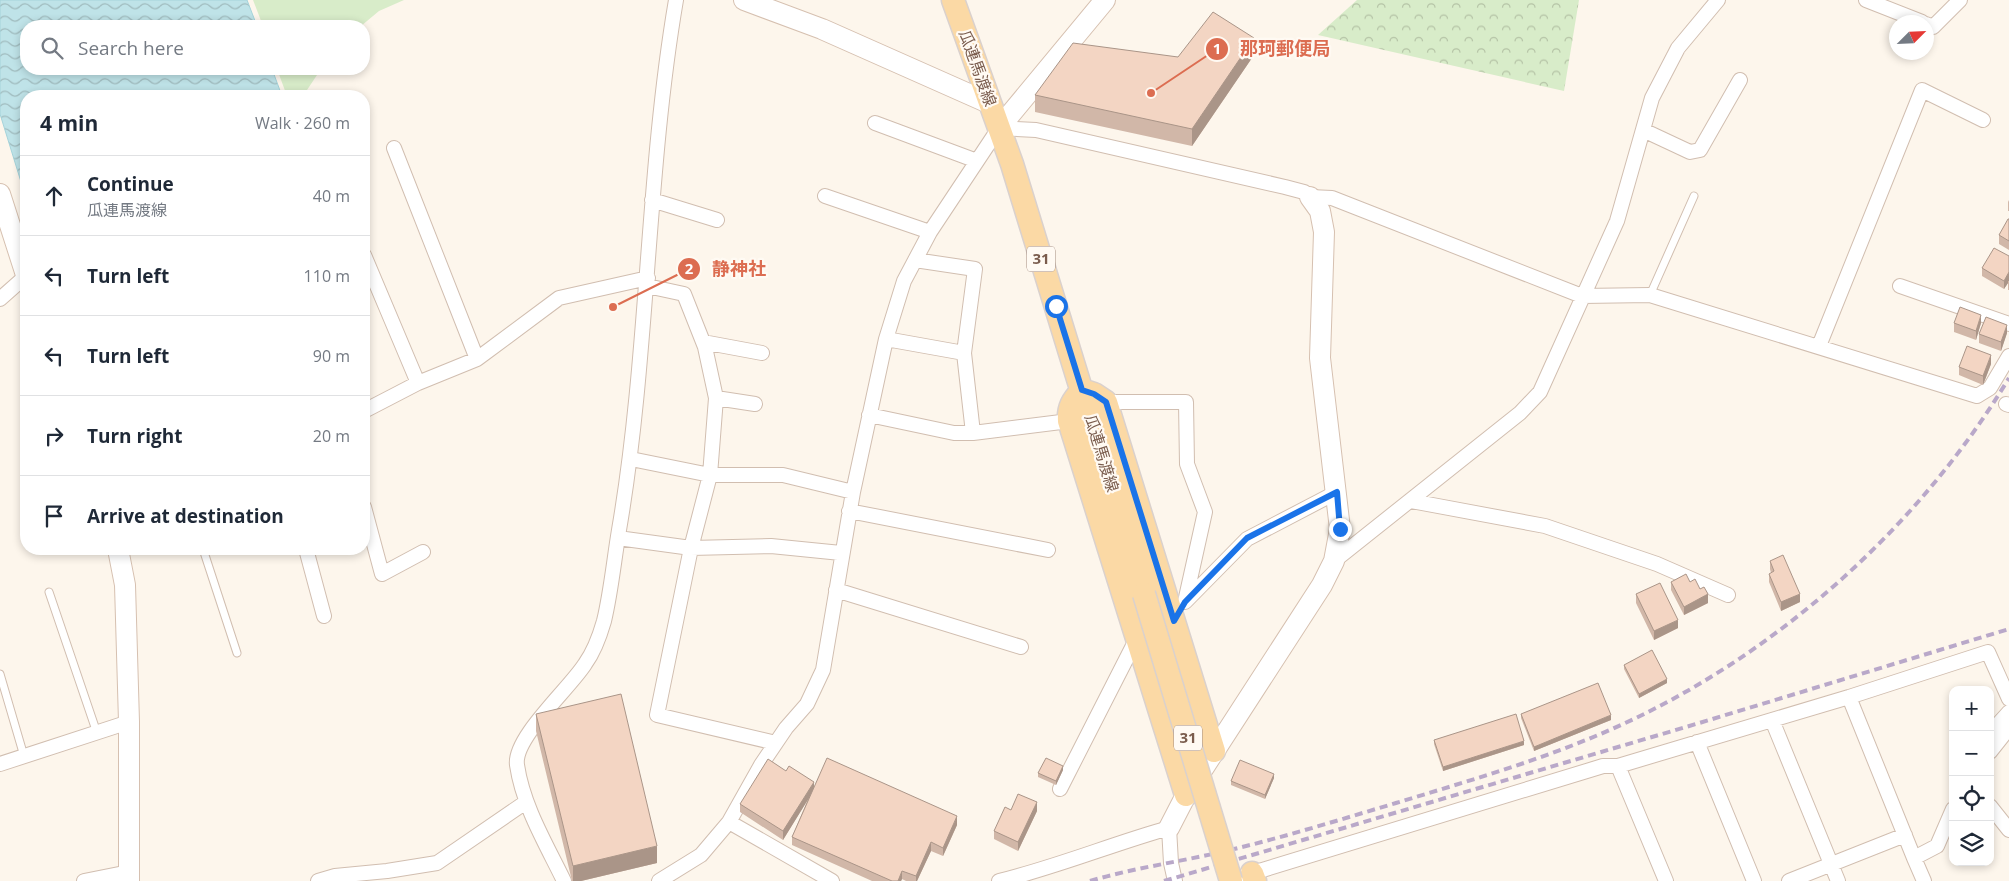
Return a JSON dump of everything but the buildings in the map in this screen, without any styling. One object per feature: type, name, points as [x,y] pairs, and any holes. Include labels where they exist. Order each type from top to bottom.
[{"type":"main road","name":"瓜連馬渡線","points":[[953,0],[999,128],[1082,390],[1231,881]]},
{"type":"main road","points":[[1186,795],[1136,640],[1070,421],[1069,411],[1073,400],[1082,390],[1094,394],[1106,402],[1179,612],[1214,751]]},
{"type":"street","points":[[564,881],[526,802],[516,763],[520,745],[586,663],[604,622],[631,459],[647,282],[652,200],[669,41],[676,0]]},
{"type":"street","points":[[744,0],[822,29],[991,104]]},
{"type":"street","points":[[660,881],[702,855],[729,822],[776,743],[807,704],[823,670],[849,511],[886,339],[904,281],[930,232],[999,128],[1105,0]]},
{"type":"street","points":[[1334,561],[1520,413],[1540,392],[1617,221],[1652,98],[1678,48],[1718,0]]},
{"type":"street","points":[[1866,0],[1904,15]]},
{"type":"street","points":[[1934,27],[1960,0]]},
{"type":"street","points":[[1643,130],[1690,152],[1700,150],[1740,80]]},
{"type":"street","points":[[1819,346],[1922,90],[1983,120]]},
{"type":"street","points":[[875,124],[977,161]]},
{"type":"street","points":[[999,128],[1036,130],[1304,192],[1320,211],[1324,226],[1320,358],[1340,529],[1334,561],[1304,615],[1186,795],[1169,828],[1171,863],[1175,881]]},
{"type":"street","points":[[394,148],[477,359]]},
{"type":"street","points":[[0,194],[20,245]]},
{"type":"street","points":[[825,196],[930,232]]},
{"type":"street","points":[[1310,197],[1332,198],[1582,296],[1650,295],[1977,396],[1990,388],[2009,356]]},
{"type":"street","points":[[652,200],[717,220]]},
{"type":"street","points":[[915,260],[974,269],[964,353],[973,433]]},
{"type":"street","points":[[370,269],[418,383]]},
{"type":"street","points":[[0,299],[20,281]]},
{"type":"street","points":[[370,408],[418,383],[477,359],[559,298],[647,282],[684,294],[703,342],[716,398],[710,475],[692,548],[657,715],[776,743]]},
{"type":"street","points":[[1900,286],[2009,324]]},
{"type":"street","points":[[886,339],[964,353]]},
{"type":"street","points":[[703,342],[762,353]]},
{"type":"street","points":[[716,398],[754,404]]},
{"type":"street","points":[[1106,402],[1186,402],[1187,464],[1205,512],[1179,612]]},
{"type":"street","points":[[869,415],[954,432],[973,433],[1070,421]]},
{"type":"street","points":[[631,459],[710,475],[783,475],[853,492]]},
{"type":"street","points":[[1179,612],[1247,538],[1337,492]]},
{"type":"street","points":[[1411,501],[1545,526],[1657,564],[1728,595]]},
{"type":"street","points":[[849,511],[1048,550]]},
{"type":"street","points":[[370,529],[382,574],[423,552]]},
{"type":"street","points":[[618,538],[692,548],[771,546],[841,553]]},
{"type":"street","points":[[84,881],[129,876],[130,722],[125,585],[119,555]]},
{"type":"street","points":[[308,555],[324,616]]},
{"type":"street","points":[[836,590],[1021,647]]},
{"type":"street","points":[[1060,789],[1136,640]]},
{"type":"street","points":[[1226,881],[1253,877],[1603,766],[1618,766],[1849,697],[1988,652],[2009,699]]},
{"type":"street","points":[[1849,697],[1924,881]]},
{"type":"street","points":[[1992,731],[2009,712]]},
{"type":"street","points":[[1772,720],[1838,881]]},
{"type":"street","points":[[0,764],[130,722]]},
{"type":"street","points":[[1994,747],[2009,728]]},
{"type":"street","points":[[1697,742],[1754,881]]},
{"type":"street","points":[[1618,766],[1666,881]]},
{"type":"street","points":[[318,881],[335,876],[387,871],[437,863],[526,802]]},
{"type":"street","points":[[1994,811],[2009,830]]},
{"type":"street","points":[[1914,858],[1937,846],[1949,818]]},
{"type":"street","points":[[729,822],[832,881]]},
{"type":"street","points":[[999,881],[1049,868],[1132,838],[1169,828]]},
{"type":"street","points":[[1789,881],[1905,835]]},
{"type":"lane","points":[[1650,295],[1694,196]]},
{"type":"lane","points":[[205,555],[236,653]]},
{"type":"lane","points":[[49,592],[97,733]]},
{"type":"lane","points":[[0,674],[24,756]]},
{"type":"green space","points":[[253,0],[404,0],[379,11],[368,20],[261,20]]},
{"type":"green space","points":[[1357,0],[1579,0],[1564,91],[1318,35]]},
{"type":"green space","points":[[279,75],[317,75],[307,90],[285,90]]},
{"type":"water","points":[[0,0],[247,0],[255,20],[20,20],[20,75],[274,75],[280,90],[20,90],[20,179],[0,114]]},
{"type":"railway","points":[[1090,881],[1275,839],[1478,778],[1586,740],[1672,700],[1729,665],[1784,627],[1837,584],[1886,537],[1931,487],[1972,434],[2009,378]]},
{"type":"railway","points":[[1164,881],[1696,724],[2009,629]]},
{"type":"place","name":"那珂郵便局","points":[[1151,93]]},
{"type":"place","name":"静神社","points":[[613,307]]},
{"type":"route","points":[[1056,306],[1082,390],[1094,394],[1106,402],[1174,621],[1185,602],[1247,538],[1337,492],[1340,529]]}]
